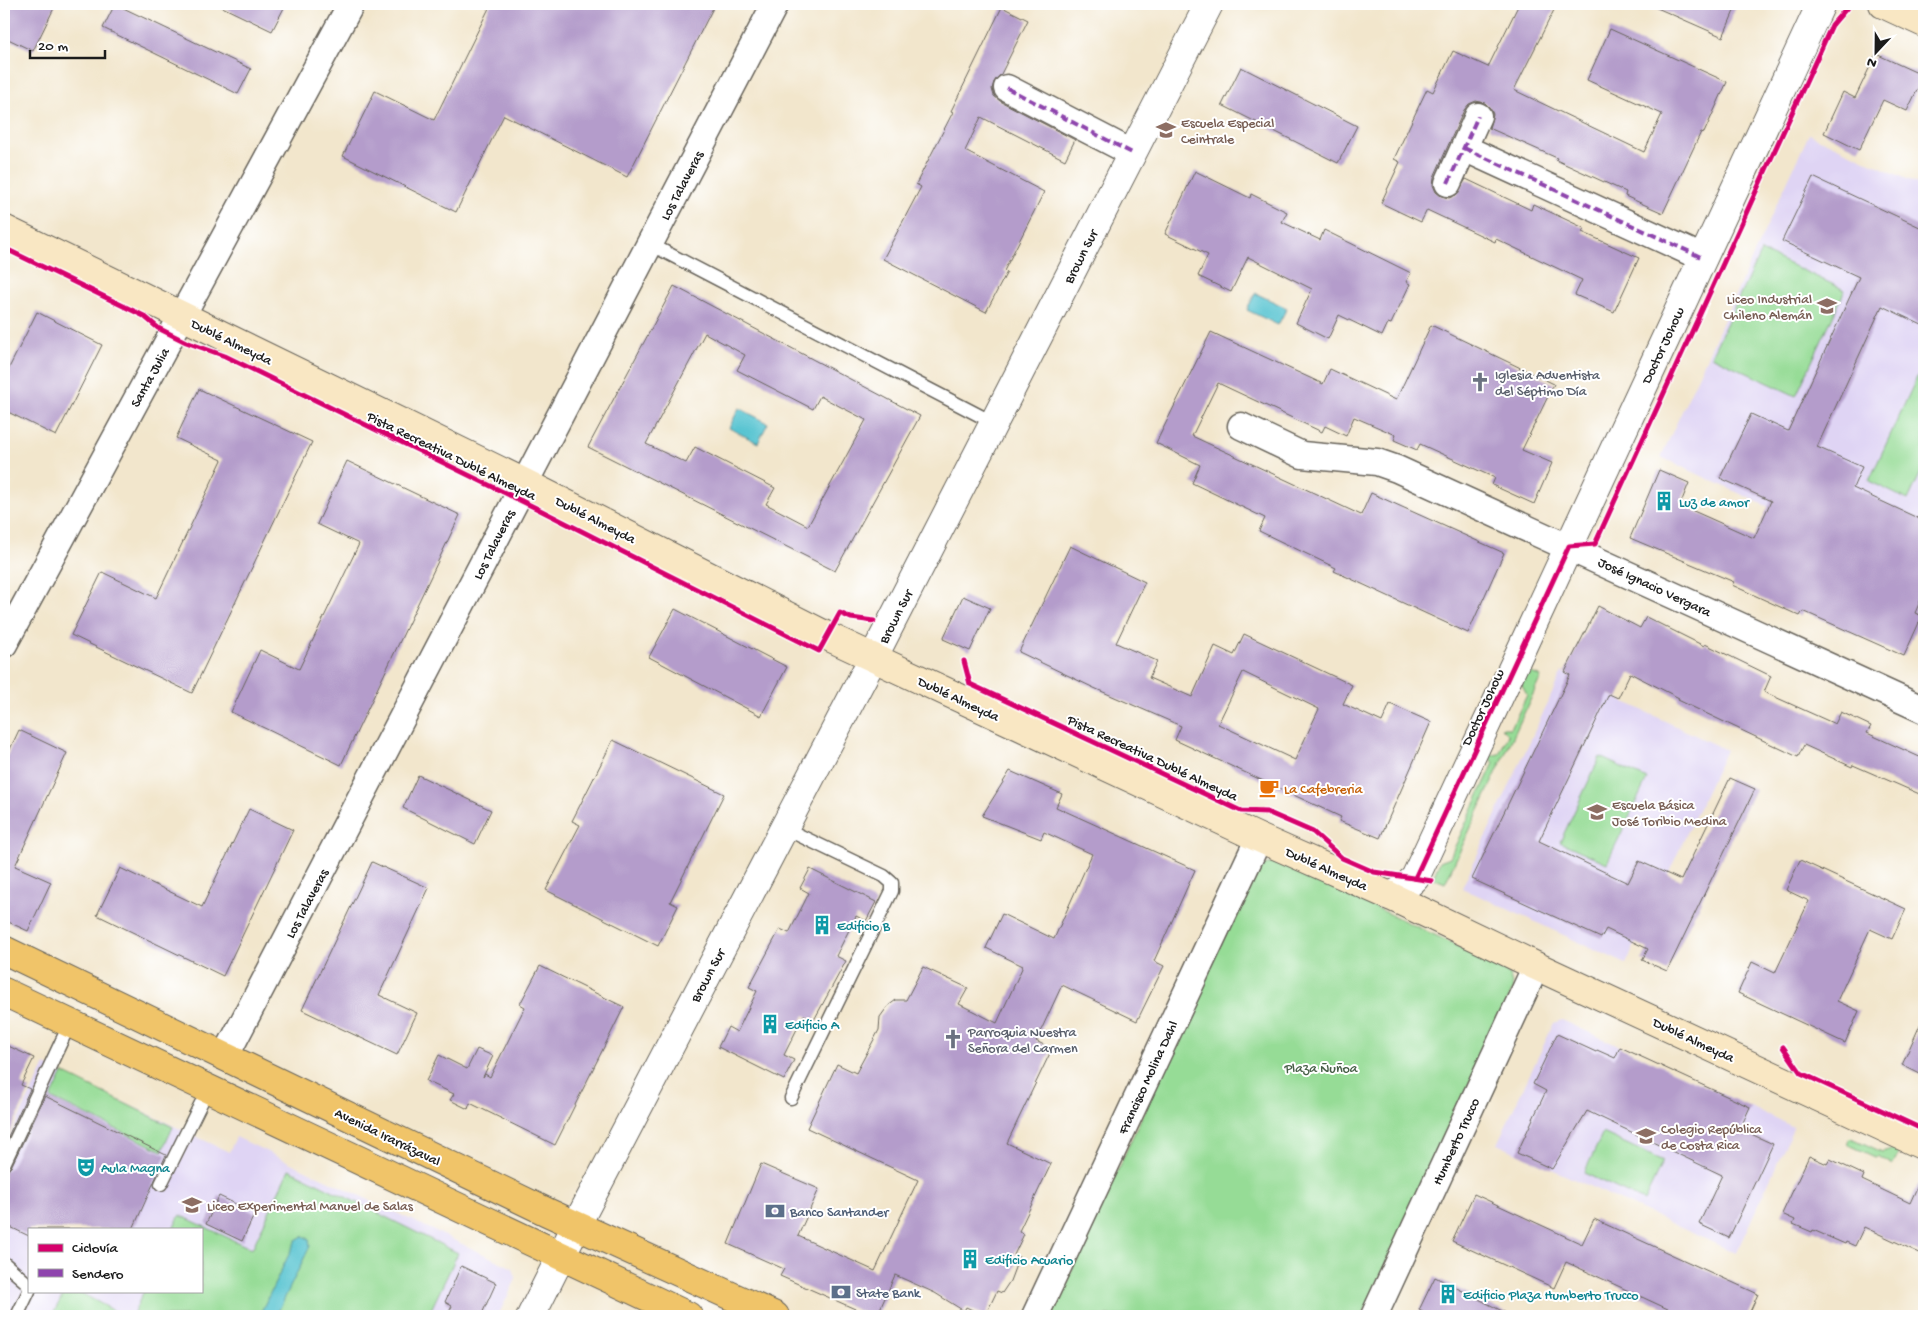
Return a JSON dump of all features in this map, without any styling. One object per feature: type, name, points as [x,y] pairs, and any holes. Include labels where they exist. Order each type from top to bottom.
[{"type":"main road","points":[[1883,4],[1924,23]]},
{"type":"main road","name":"Dublé Almeyda","points":[[4,229],[524,484],[873,658],[1258,838],[1390,896],[1924,1146]]},
{"type":"main road","name":"Avenida Irarrázaval","points":[[4,950],[576,1226],[775,1316]]},
{"type":"main road","points":[[4,992],[688,1316]]},
{"type":"street","name":"Santa Julia","points":[[4,644],[351,4]]},
{"type":"street","name":"Los Talaveras","points":[[225,1057],[775,4]]},
{"type":"street","name":"Brown Sur","points":[[531,1316],[560,1256],[873,658],[1209,4]]},
{"type":"street","name":"Doctor Johow","points":[[1390,896],[1402,890],[1415,878],[1821,4]]},
{"type":"street","points":[[1007,88],[1132,153]]},
{"type":"street","points":[[1448,183],[1478,116]]},
{"type":"street","points":[[1464,148],[1703,258]]},
{"type":"street","name":"José Ignacio Vergara","points":[[1241,426],[1302,455],[1386,464],[1569,546],[1924,710]]},
{"type":"street","name":"Francisco Molina Dahl","points":[[1035,1316],[1258,838]]},
{"type":"street","points":[[1415,878],[1415,895],[1420,911]]},
{"type":"street","name":"Humberto Trucco","points":[[1374,1316],[1536,966]]},
{"type":"lane","points":[[650,244],[994,423]]},
{"type":"lane","points":[[784,828],[884,876],[892,883],[892,891],[791,1098]]},
{"type":"lane","points":[[4,1164],[70,1023]]},
{"type":"lane","points":[[161,1184],[208,1089]]},
{"type":"lane","points":[[4,1263],[27,1283],[28,1287]]},
{"type":"lane","points":[[17,1316],[29,1292]]},
{"type":"shaded area","name":"Liceo Industrial Chileno Alemán","points":[[1809,134],[1924,187],[1924,579],[1661,457]]},
{"type":"shaded area","name":"Escuela Básica José Toribio Medina","points":[[1562,672],[1726,750],[1626,964],[1462,888]]},
{"type":"shaded area","name":"Colegio República de Costa Rica","points":[[1562,1020],[1794,1127],[1736,1253],[1497,1144],[1554,1023]]},
{"type":"shaded area","name":"Liceo Experimental Manuel de Salas","points":[[45,1065],[229,1152],[236,1137],[513,1268],[516,1279],[498,1316],[4,1316],[4,1148]]},
{"type":"green space","points":[[1761,251],[1845,290],[1796,396],[1711,356]]},
{"type":"green space","points":[[1924,362],[1924,466],[1908,500],[1869,481]]},
{"type":"green space","points":[[1527,671],[1541,677],[1445,883],[1433,878],[1440,861],[1450,857],[1494,763],[1489,756],[1499,754],[1508,735],[1501,728],[1511,728],[1527,695],[1521,684]]},
{"type":"green space","points":[[1600,757],[1647,779],[1607,863],[1560,842]]},
{"type":"green space","name":"Plaza Ñuñoa","points":[[1272,863],[1285,865],[1501,966],[1510,976],[1513,989],[1362,1316],[1051,1316],[1246,888],[1260,866]]},
{"type":"green space","points":[[63,1073],[173,1127],[162,1151],[51,1098]]},
{"type":"green space","points":[[1603,1133],[1663,1161],[1644,1201],[1584,1173]]},
{"type":"green space","points":[[1850,1137],[1882,1152],[1894,1148],[1900,1151],[1893,1165],[1878,1156],[1875,1157],[1847,1144]]},
{"type":"green space","points":[[289,1169],[458,1253],[428,1316],[132,1316],[144,1292],[202,1292],[202,1228],[174,1228],[180,1215],[252,1249]]},
{"type":"green space","points":[[64,1292],[79,1292],[124,1316],[52,1316]]},
{"type":"water","points":[[1255,293],[1287,308],[1278,325],[1247,310]]},
{"type":"water","points":[[739,408],[768,423],[758,443],[729,428]]},
{"type":"water","points":[[303,1236],[309,1239],[310,1246],[276,1316],[259,1316],[296,1240]]},
{"type":"building","points":[[4,4],[56,4],[33,51],[4,37]]},
{"type":"building","points":[[115,4],[251,69],[238,94],[103,28]]},
{"type":"building","points":[[216,4],[286,4],[272,31]]},
{"type":"building","points":[[491,4],[715,4],[627,177],[504,115],[456,212],[343,156],[375,91],[434,120]]},
{"type":"building","points":[[1519,4],[1557,4],[1514,90],[1644,152],[1662,114],[1587,80],[1610,29],[1727,82],[1704,133],[1701,132],[1663,213],[1625,196],[1626,192],[1556,160],[1557,158],[1489,128],[1493,114],[1485,103],[1476,101],[1469,104],[1464,110],[1434,177],[1433,185],[1436,192],[1441,196],[1449,198],[1456,195],[1466,179],[1531,210],[1533,204],[1584,228],[1582,232],[1639,258],[1614,312],[1575,295],[1582,280],[1496,239],[1495,242],[1427,210],[1421,222],[1381,203],[1400,162],[1394,159],[1417,110],[1427,89],[1433,92],[1453,51],[1488,67]]},
{"type":"building","points":[[1648,4],[1737,4],[1723,37]]},
{"type":"building","points":[[1002,7],[1028,20],[1001,74],[994,82],[992,89],[994,96],[1000,101],[1075,140],[1065,160],[981,117],[965,151],[1044,192],[1004,271],[1007,272],[986,312],[883,259],[921,187],[916,184],[953,112],[951,111]]},
{"type":"building","points":[[1876,54],[1924,76],[1907,111],[1883,100],[1859,150],[1824,133],[1843,92],[1855,98]]},
{"type":"building","points":[[1241,67],[1357,126],[1338,163],[1222,105]]},
{"type":"building","points":[[1195,171],[1250,198],[1251,194],[1287,212],[1282,222],[1320,240],[1324,230],[1411,273],[1406,282],[1410,284],[1391,324],[1388,323],[1382,336],[1339,315],[1328,339],[1296,323],[1312,289],[1248,257],[1231,292],[1198,276],[1208,255],[1165,234]]},
{"type":"building","points":[[1813,177],[1924,229],[1924,326],[1882,306],[1817,447],[1862,467],[1853,488],[1924,521],[1924,592],[1915,613],[1922,616],[1904,656],[1803,611],[1800,616],[1732,585],[1734,582],[1630,538],[1659,470],[1689,483],[1680,505],[1754,538],[1771,501],[1720,478],[1751,414],[1788,431],[1859,277],[1782,241]]},
{"type":"building","points":[[674,286],[920,416],[835,571],[588,447]],"holes":[[[705,333],[745,355],[737,370],[813,409],[820,396],[866,420],[808,526],[766,504],[775,488],[695,447],[686,463],[646,444]]]},
{"type":"building","points":[[37,312],[102,345],[56,436],[4,410],[4,378]]},
{"type":"building","points":[[1431,325],[1554,384],[1522,450],[1552,463],[1534,504],[1492,485],[1495,478],[1420,444],[1417,450],[1394,440],[1396,435],[1354,417],[1346,436],[1325,426],[1322,432],[1218,383],[1192,436],[1361,515],[1371,493],[1504,553],[1468,633],[1334,571],[1336,568],[1259,531],[1265,518],[1192,483],[1200,465],[1156,443],[1211,332],[1323,384],[1330,369],[1396,400]]},
{"type":"building","points":[[199,389],[312,442],[192,693],[71,635],[102,572],[156,598],[222,460],[176,438]]},
{"type":"building","points":[[347,461],[460,515],[341,765],[231,712],[260,650],[299,669],[359,544],[317,524]]},
{"type":"building","points":[[1070,546],[1145,582],[1116,643],[1157,661],[1149,678],[1192,697],[1215,646],[1234,655],[1244,634],[1352,685],[1343,704],[1382,722],[1390,704],[1431,722],[1380,838],[1339,821],[1341,817],[1175,740],[1181,726],[1094,688],[1019,652]],"holes":[[[1243,672],[1319,709],[1295,760],[1218,724]]]},
{"type":"building","points":[[963,596],[990,608],[970,651],[943,639]]},
{"type":"building","points":[[1598,606],[1640,628],[1646,617],[1771,676],[1764,692],[1835,724],[1841,712],[1871,726],[1867,733],[1924,759],[1924,796],[1804,745],[1798,757],[1678,700],[1679,698],[1630,673],[1618,698],[1609,694],[1539,841],[1628,883],[1639,861],[1681,880],[1730,778],[1755,789],[1667,971],[1642,960],[1648,949],[1606,929],[1601,938],[1472,879],[1570,675],[1565,672]]},
{"type":"building","points":[[675,609],[787,667],[761,716],[649,657]]},
{"type":"building","points":[[19,730],[67,753],[15,866],[51,882],[28,931],[4,920],[4,762]]},
{"type":"building","points":[[613,740],[724,794],[670,902],[678,906],[658,946],[546,890],[580,825],[572,821]]},
{"type":"building","points":[[1010,771],[1062,794],[1056,807],[1195,870],[1154,961],[1164,966],[1137,1021],[1062,985],[1036,1041],[1052,1049],[1007,1143],[1051,1164],[1019,1231],[1024,1234],[1014,1255],[1019,1257],[1010,1281],[1002,1293],[997,1291],[985,1316],[966,1307],[964,1311],[935,1293],[895,1275],[877,1316],[871,1316],[780,1276],[784,1269],[728,1244],[761,1164],[819,1189],[798,1236],[875,1271],[918,1180],[807,1128],[837,1064],[856,1073],[879,1030],[880,1017],[888,1006],[896,1000],[906,1000],[923,967],[968,988],[959,1004],[997,1023],[1023,966],[986,948],[1002,914],[1054,939],[1092,854],[1044,832],[1041,839],[982,816]]},
{"type":"building","points":[[418,775],[491,810],[475,844],[403,808]]},
{"type":"building","points":[[249,809],[293,830],[223,976],[97,915],[120,868],[202,907]]},
{"type":"building","points":[[1800,860],[1906,909],[1892,939],[1870,929],[1837,1001],[1859,1011],[1845,1043],[1738,993],[1752,962],[1775,973],[1809,901],[1786,890]]},
{"type":"building","points":[[372,862],[429,888],[379,995],[417,1013],[397,1055],[302,1010]]},
{"type":"building","points":[[810,869],[876,902],[866,921],[856,916],[836,956],[846,961],[814,1020],[804,1015],[784,1055],[794,1060],[784,1080],[718,1047],[728,1027],[737,1032],[757,991],[749,987],[780,929],[789,933],[809,893],[800,888]]},
{"type":"building","points":[[540,966],[624,1007],[555,1145],[470,1103],[468,1109],[450,1100],[454,1094],[426,1081],[439,1055],[467,1069],[477,1049],[493,1056],[483,1077],[485,1074],[490,1077],[525,1007],[520,1004]]},
{"type":"building","points":[[1924,1016],[1924,1076],[1902,1065]]},
{"type":"building","points":[[1557,1034],[1596,1052],[1597,1050],[1615,1058],[1620,1047],[1750,1107],[1740,1129],[1773,1144],[1729,1238],[1699,1224],[1722,1175],[1587,1111],[1552,1169],[1517,1153],[1546,1091],[1533,1084]]},
{"type":"building","points":[[4,1044],[34,1058],[21,1085],[30,1089],[4,1145]]},
{"type":"building","name":"Aula Magna","points":[[45,1096],[166,1155],[133,1228],[28,1228],[28,1236],[4,1224],[4,1172],[11,1167]]},
{"type":"building","points":[[1809,1156],[1827,1164],[1830,1159],[1864,1175],[1862,1180],[1910,1203],[1924,1172],[1924,1255],[1864,1227],[1855,1246],[1793,1224],[1795,1220],[1782,1214]]},
{"type":"building","points":[[1474,1194],[1582,1244],[1594,1219],[1758,1294],[1748,1316],[1683,1316],[1566,1262],[1554,1288],[1452,1241]]},
{"type":"building","points":[[219,1196],[255,1213],[242,1241],[206,1224]]},
{"type":"building","points":[[461,1266],[496,1283],[481,1316],[447,1316],[452,1306],[445,1302]]},
{"type":"building","name":"Edificio Plaza Humberto Trucco","points":[[1435,1277],[1512,1316],[1430,1316],[1419,1310]]},
{"type":"marked path","points":[[1007,88],[1132,153]]},
{"type":"marked path","points":[[1448,183],[1478,116]]},
{"type":"marked path","points":[[1464,148],[1703,258]]},
{"type":"cycle path","points":[[1415,878],[1569,546],[1595,544],[1832,25],[1850,4]]},
{"type":"cycle path","name":"Pista Recreativa Dublé Almeyda","points":[[4,248],[144,316],[158,328],[186,342],[225,356],[538,509],[819,651],[840,613],[851,618],[874,621]]},
{"type":"cycle path","name":"Pista Recreativa Dublé Almeyda","points":[[964,661],[970,684],[1241,811],[1267,812],[1313,832],[1342,858],[1374,872],[1432,881]]},
{"type":"cycle path","points":[[1783,1047],[1801,1073],[1924,1130]]},
{"type":"place","name":"Escuela Especial Ceintrale","points":[[1166,130]]},
{"type":"place","name":"Liceo Industrial Chileno Alemán","points":[[1827,306]]},
{"type":"place","name":"Iglesia Adventista del Séptimo Día","points":[[1480,382]]},
{"type":"place","name":"Luz de amor","points":[[1664,501]]},
{"type":"place","name":"La Cafebreria","points":[[1269,788]]},
{"type":"place","name":"Escuela Básica José Toribio Medina","points":[[1597,812]]},
{"type":"place","name":"Edificio B","points":[[822,925]]},
{"type":"place","name":"Edificio A","points":[[770,1024]]},
{"type":"place","name":"Parroquia Nuestra Señora del Carmen","points":[[953,1039]]},
{"type":"place","name":"Colegio República de Costa Rica","points":[[1646,1136]]},
{"type":"place","name":"Aula Magna","points":[[86,1167]]},
{"type":"place","name":"Liceo Experimental Manuel de Salas","points":[[192,1205]]},
{"type":"place","name":"Banco Santander","points":[[775,1211]]},
{"type":"place","name":"Edificio Acuario","points":[[970,1259]]},
{"type":"place","name":"State Bank","points":[[841,1292]]},
{"type":"place","name":"Edificio Plaza Humberto Trucco","points":[[1448,1294]]}]
